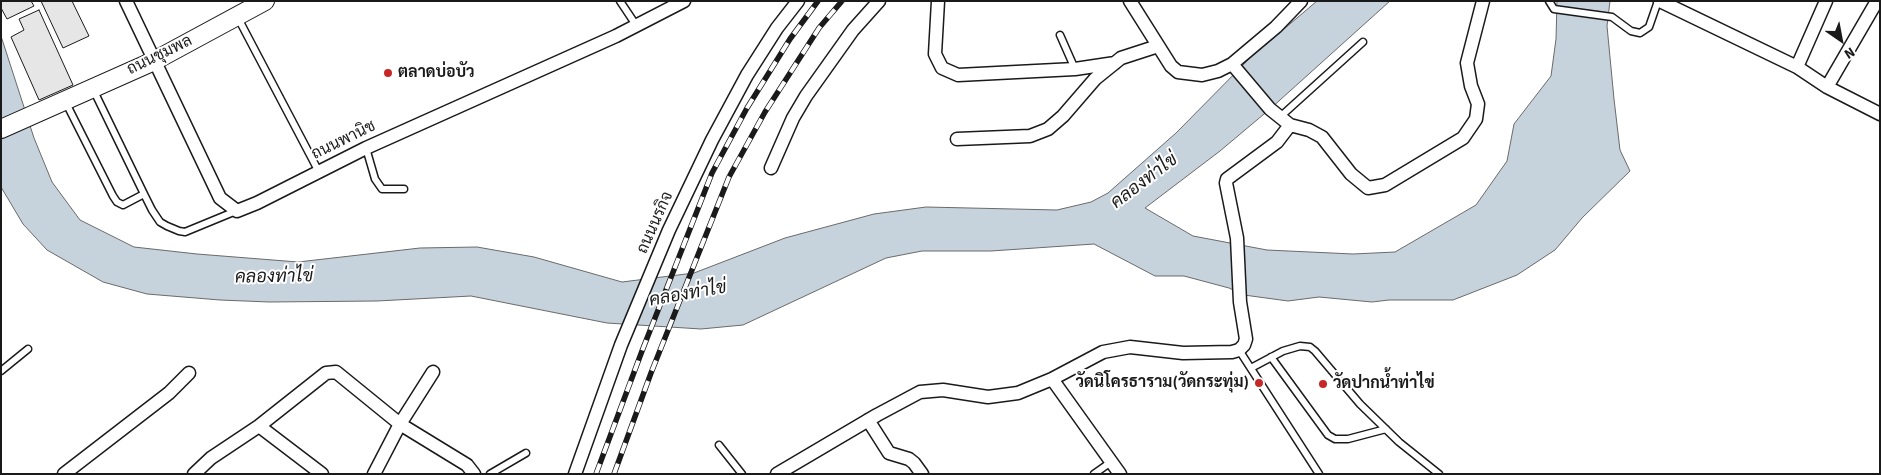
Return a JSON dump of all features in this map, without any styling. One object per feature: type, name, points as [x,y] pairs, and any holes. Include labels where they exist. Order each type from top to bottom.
[{"type":"main road","name":"ถนนชุมพล","points":[[1,129],[58,102],[154,61],[265,1]]},
{"type":"street","points":[[126,1],[220,198],[237,211]]},
{"type":"street","name":"ถนนพานิช","points":[[237,211],[257,203],[366,148],[609,39],[684,1]]},
{"type":"street","name":"ถนนนรกิจ","points":[[576,474],[621,345],[670,230],[712,140],[747,75],[777,28],[798,1]]},
{"type":"street","points":[[771,168],[793,118],[806,96],[852,30],[879,1]]},
{"type":"street","points":[[938,1],[935,54],[942,68],[958,75],[1074,69],[1115,63]]},
{"type":"street","points":[[1130,1],[1171,66],[1178,72],[1202,75],[1232,65],[1276,27],[1301,1]]},
{"type":"street","points":[[1232,65],[1275,113],[1290,125],[1309,130],[1322,137],[1352,174],[1368,188],[1385,185],[1463,138],[1476,119],[1478,104],[1471,86],[1467,62],[1483,1]]},
{"type":"street","points":[[1659,1],[1797,67],[1827,87],[1880,114]]},
{"type":"street","points":[[1827,87],[1877,1]]},
{"type":"street","points":[[1797,67],[1823,2]]},
{"type":"street","points":[[957,139],[1030,136],[1048,129],[1063,116],[1095,79],[1121,58],[1158,46]]},
{"type":"street","points":[[777,474],[868,420],[920,392],[943,390],[988,397],[1018,393],[1052,379],[1103,352],[1130,347],[1183,353],[1232,352],[1239,350],[1246,340],[1240,302],[1237,238],[1226,183],[1227,179],[1277,142],[1290,125]]},
{"type":"street","points":[[194,474],[211,458],[260,426],[326,373],[336,372],[400,424],[467,465],[474,474]]},
{"type":"street","points":[[374,474],[400,424],[433,372]]},
{"type":"street","points":[[64,474],[170,393],[189,373]]},
{"type":"street","points":[[1052,379],[1120,474]]},
{"type":"street","points":[[868,420],[890,453],[909,459],[922,474]]},
{"type":"street","points":[[260,426],[322,474]]},
{"type":"lane","points":[[620,1],[636,25]]},
{"type":"lane","points":[[1549,1],[1552,7],[1556,9],[1612,17],[1631,31],[1640,33],[1649,27],[1659,1]]},
{"type":"lane","points":[[238,16],[319,172]]},
{"type":"lane","points":[[1060,35],[1074,69]]},
{"type":"lane","points":[[1275,113],[1363,42]]},
{"type":"lane","points":[[93,88],[144,194],[160,222],[185,232],[237,211]]},
{"type":"lane","points":[[58,102],[117,202],[123,204],[144,194]]},
{"type":"lane","points":[[366,148],[374,179],[382,189],[404,189]]},
{"type":"lane","points":[[1251,368],[1271,357],[1300,346],[1310,347],[1360,404],[1399,442],[1438,474]]},
{"type":"lane","points":[[1,371],[28,349]]},
{"type":"lane","points":[[1239,350],[1319,474]]},
{"type":"lane","points":[[1271,357],[1328,435],[1335,439],[1348,439],[1386,429]]},
{"type":"lane","points":[[719,444],[742,474]]},
{"type":"lane","points":[[490,474],[526,453]]},
{"type":"lane","points":[[1094,474],[1111,462]]},
{"type":"water","name":"คลองท่าไข่","points":[[1317,1],[1390,1],[1270,109],[1220,151],[1145,208],[1193,236],[1267,250],[1353,254],[1395,252],[1476,205],[1507,161],[1514,124],[1551,76],[1556,39],[1557,1],[1610,1],[1607,26],[1620,150],[1630,171],[1582,218],[1555,250],[1517,275],[1453,300],[1389,300],[1372,302],[1319,297],[1288,301],[1244,295],[1229,288],[1184,276],[1155,276],[1094,244],[991,251],[922,251],[886,258],[743,325],[701,329],[607,323],[471,296],[377,301],[269,302],[147,294],[103,282],[47,250],[23,224],[1,187],[1,36],[34,138],[52,182],[80,220],[134,247],[298,262],[420,248],[477,247],[534,257],[622,282],[694,273],[785,238],[874,214],[926,207],[1057,210],[1091,202],[1108,193],[1176,133],[1251,57]]},
{"type":"building","points":[[1,1],[31,1],[34,6],[7,19],[1,8]]},
{"type":"building","points":[[41,1],[72,1],[89,36],[63,48]]},
{"type":"building","points":[[39,10],[73,85],[39,100],[11,37],[24,30],[19,19]]},
{"type":"railway","points":[[596,474],[712,173],[747,108],[790,39],[818,1]]},
{"type":"railway","points":[[614,474],[651,373],[729,177],[765,112],[819,28],[842,1]]},
{"type":"place","name":"ตลาดบ่อบัว","points":[[388,73]]},
{"type":"place","name":"วัดนิโครธาราม(วัดกระทุ่ม)","points":[[1259,383]]},
{"type":"place","name":"วัดปากน้ำท่าไข่","points":[[1323,384]]}]
